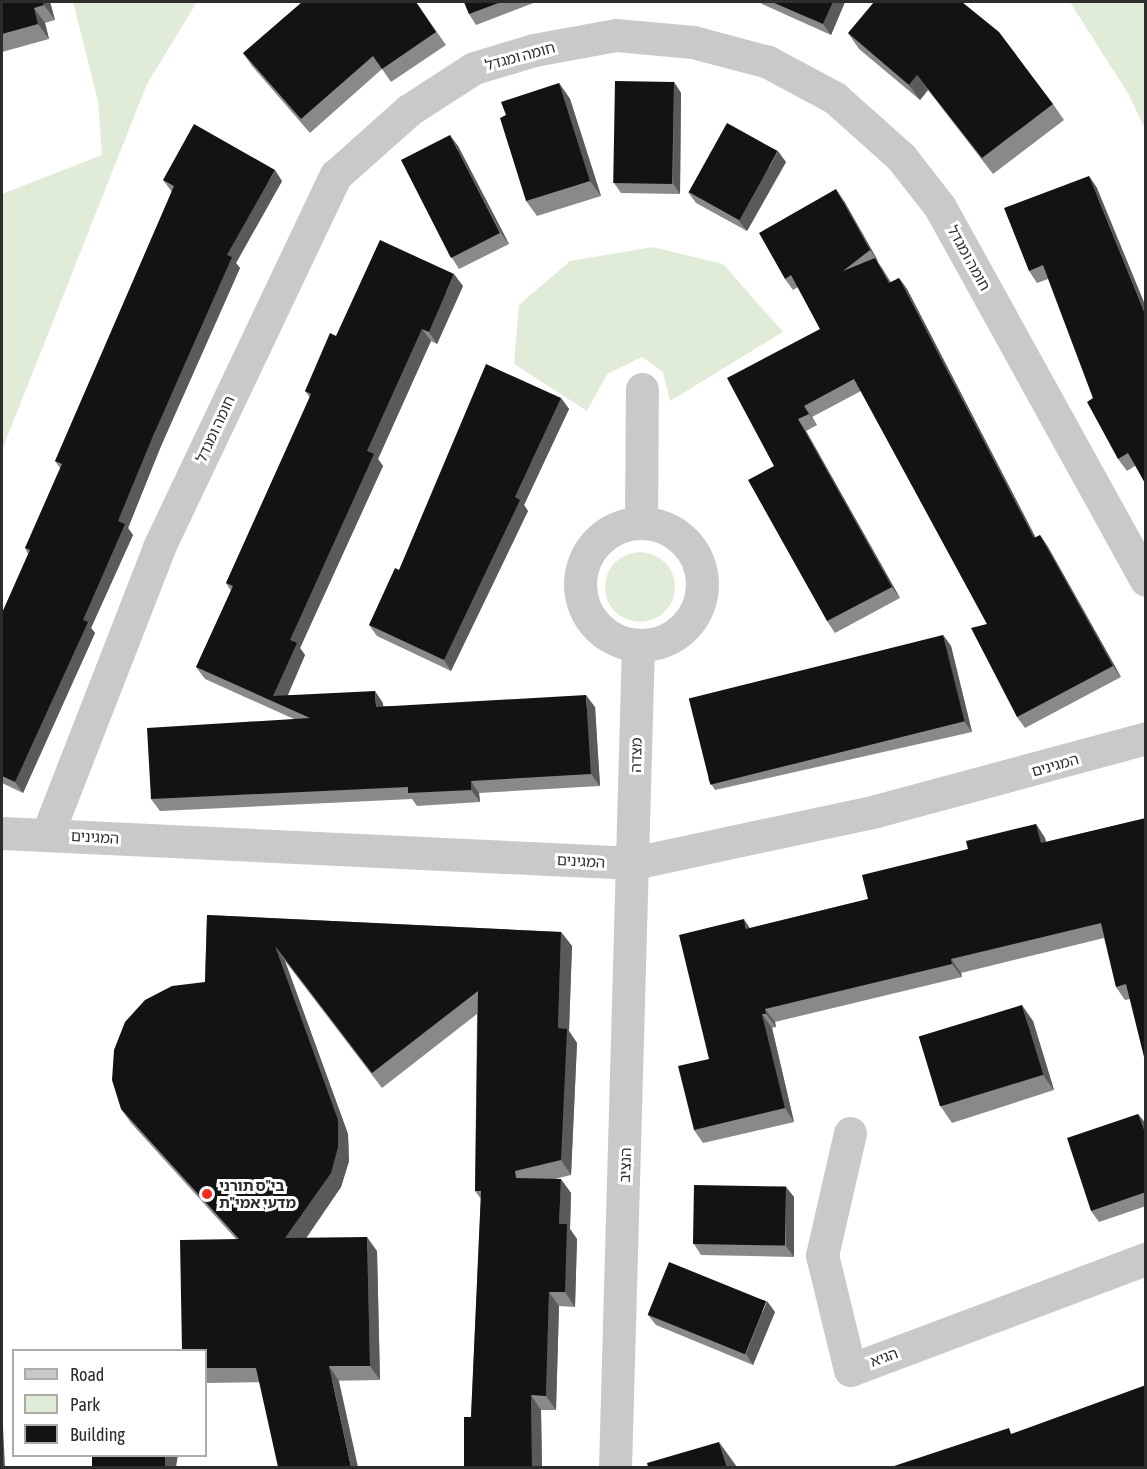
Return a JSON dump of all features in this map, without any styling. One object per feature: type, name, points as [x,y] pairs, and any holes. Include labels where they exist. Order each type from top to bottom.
[{"type":"street","name":"חומה ומגדל","points":[[48,835],[159,547],[336,175],[409,110],[474,68],[534,50],[616,35],[693,42],[768,62],[836,98],[901,157],[940,207],[1146,580]]},
{"type":"street","points":[[641,523],[642,389]]},
{"type":"street","points":[[641,523],[660,526],[677,535],[690,549],[702,586],[698,606],[675,635],[638,646],[619,642],[590,618],[582,602],[580,583],[583,564],[592,547],[622,526],[641,523]]},
{"type":"street","name":"מצדה","points":[[634,863],[638,646]]},
{"type":"street","name":"המגינים","points":[[2,833],[634,863],[876,811],[1146,738]]},
{"type":"street","name":"הנציב","points":[[615,1467],[634,863]]},
{"type":"street","name":"הגיא","points":[[850,1133],[822,1256],[850,1370],[1146,1259]]},
{"type":"green space","points":[[73,2],[197,2],[147,84],[2,450],[2,194],[102,155],[98,101]]},
{"type":"green space","points":[[1070,2],[1145,2],[1145,129],[1129,95]]},
{"type":"green space","points":[[653,247],[723,264],[783,332],[670,401],[663,372],[642,357],[607,374],[587,411],[514,364],[519,305],[570,261]]},
{"type":"green space","points":[[647,552],[660,558],[669,567],[673,573],[675,587],[673,601],[665,612],[654,620],[633,622],[615,612],[607,601],[605,580],[615,562],[626,554]]},
{"type":"building","points":[[2,2],[43,2],[44,5],[34,8],[38,24],[2,34]]},
{"type":"building","points":[[302,2],[416,2],[436,32],[382,69],[373,56],[301,119],[243,53]]},
{"type":"building","points":[[464,2],[501,2],[469,14]]},
{"type":"building","points":[[772,2],[833,2],[823,24]]},
{"type":"building","points":[[874,2],[962,2],[999,32],[1053,104],[982,158],[917,75],[909,85],[848,33]]},
{"type":"building","points":[[615,81],[674,82],[672,184],[613,183]]},
{"type":"building","points":[[559,83],[590,181],[526,201],[500,118],[506,115],[501,102]]},
{"type":"building","points":[[727,123],[778,151],[739,220],[689,192]]},
{"type":"building","points":[[194,124],[275,170],[227,255],[232,257],[118,521],[125,524],[83,620],[88,622],[15,782],[2,776],[2,613],[30,550],[25,548],[62,464],[55,461],[174,186],[163,180]]},
{"type":"building","points":[[450,135],[500,233],[451,258],[401,160]]},
{"type":"building","points":[[1089,176],[1146,316],[1146,485],[1128,453],[1118,459],[1087,402],[1093,398],[1043,265],[1029,271],[1004,208]]},
{"type":"building","points":[[836,189],[870,250],[843,271],[875,258],[889,283],[899,278],[1034,538],[1040,535],[1113,666],[1017,717],[971,628],[987,624],[854,379],[804,406],[809,414],[798,419],[892,587],[827,621],[748,480],[774,466],[727,378],[820,329],[791,275],[785,279],[759,233]]},
{"type":"building","points":[[380,240],[454,274],[429,332],[422,329],[367,451],[374,454],[290,640],[297,643],[273,696],[375,691],[376,707],[586,695],[591,774],[471,781],[471,790],[408,793],[408,787],[151,799],[147,728],[310,718],[196,667],[233,586],[226,583],[311,394],[305,391],[330,333],[336,336]]},
{"type":"building","points":[[486,364],[561,398],[515,497],[520,500],[444,660],[369,625],[395,568],[399,570]]},
{"type":"building","points":[[943,635],[965,721],[710,785],[689,698]]},
{"type":"building","points":[[1146,818],[1146,1065],[1126,984],[1116,987],[1101,923],[951,959],[952,964],[765,1009],[766,1014],[762,1014],[785,1108],[694,1130],[678,1066],[709,1059],[679,935],[744,919],[746,929],[868,899],[862,875],[968,849],[966,841],[1036,824],[1041,843]]},
{"type":"building","points":[[207,915],[561,932],[558,1028],[567,1029],[561,1160],[515,1171],[516,1178],[561,1179],[559,1224],[567,1224],[565,1292],[549,1292],[546,1396],[531,1395],[532,1467],[464,1467],[464,1417],[471,1417],[481,1191],[475,1191],[478,991],[372,1073],[275,946],[338,1120],[338,1147],[331,1173],[285,1238],[367,1237],[370,1366],[329,1366],[351,1467],[278,1467],[256,1368],[207,1368],[207,1349],[182,1349],[180,1240],[239,1239],[121,1109],[112,1080],[114,1050],[125,1022],[145,1000],[172,986],[205,982]]},
{"type":"building","points":[[1022,1005],[1043,1075],[940,1106],[919,1037]]},
{"type":"building","points":[[1138,1114],[1146,1135],[1146,1192],[1091,1211],[1067,1138]]},
{"type":"building","points":[[694,1185],[786,1187],[785,1246],[693,1244]]},
{"type":"building","points":[[669,1262],[766,1301],[745,1354],[648,1315]]},
{"type":"building","points":[[1146,1385],[1146,1467],[891,1467],[1009,1428],[1011,1434]]},
{"type":"building","points":[[719,1442],[727,1467],[648,1467],[647,1463]]},
{"type":"building","points":[[92,1457],[165,1457],[165,1467],[92,1467]]},
{"type":"place","name":"בי\"ס תורני מדעי אמי\"ת","points":[[207,1194]]}]
